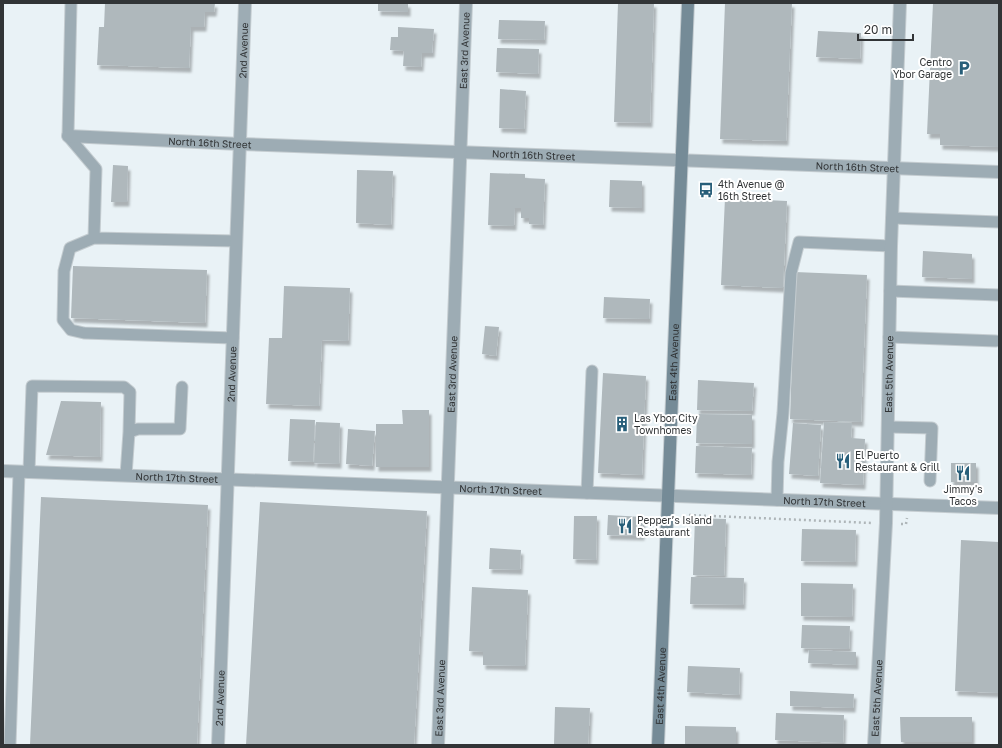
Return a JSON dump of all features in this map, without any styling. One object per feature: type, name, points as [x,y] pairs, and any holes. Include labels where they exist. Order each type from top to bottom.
[{"type":"street","name":"2nd Avenue","points":[[218,745],[245,3]]},
{"type":"street","name":"East 3rd Avenue","points":[[438,745],[466,3]]},
{"type":"street","name":"East 4th Avenue","points":[[658,745],[688,3]]},
{"type":"street","name":"East 5th Avenue","points":[[874,745],[886,504],[893,168],[900,3]]},
{"type":"street","name":"North 16th Street","points":[[68,136],[240,144],[999,172]]},
{"type":"street","name":"North 17th Street","points":[[3,471],[999,508]]},
{"type":"lane","points":[[71,3],[68,136],[96,168],[94,238]]},
{"type":"lane","points":[[892,218],[999,222]]},
{"type":"lane","points":[[233,338],[84,333],[70,330],[63,320],[64,271],[70,248],[94,238],[236,241]]},
{"type":"lane","points":[[777,500],[778,462],[783,413],[791,280],[799,242],[891,246]]},
{"type":"lane","points":[[890,291],[999,295]]},
{"type":"lane","points":[[889,337],[996,341]]},
{"type":"lane","points":[[587,493],[592,371]]},
{"type":"lane","points":[[10,745],[24,472],[32,386],[124,387],[130,392],[126,476]]},
{"type":"lane","points":[[129,432],[138,429],[180,429],[182,387]]},
{"type":"lane","points":[[888,427],[932,428],[930,481]]},
{"type":"path","points":[[689,516],[874,523]]},
{"type":"building","points":[[105,3],[215,3],[214,12],[205,12],[204,27],[191,27],[189,68],[97,65],[99,27],[104,27]]},
{"type":"building","points":[[378,3],[408,3],[408,12],[378,11]]},
{"type":"building","points":[[618,3],[654,3],[650,123],[614,122]]},
{"type":"building","points":[[725,3],[792,3],[786,141],[720,139]]},
{"type":"building","name":"Centro Ybor Garage","points":[[933,3],[999,3],[999,147],[940,145],[940,134],[927,134]]},
{"type":"building","points":[[499,20],[545,21],[544,40],[498,39]]},
{"type":"building","points":[[398,27],[434,29],[432,53],[422,53],[421,67],[403,66],[404,51],[390,50],[391,37],[398,37]]},
{"type":"building","points":[[818,31],[861,33],[860,59],[816,57]]},
{"type":"building","points":[[497,48],[539,49],[538,74],[496,72]]},
{"type":"building","points":[[500,89],[526,91],[524,129],[499,128]]},
{"type":"building","points":[[113,165],[128,166],[127,202],[111,202]]},
{"type":"building","points":[[357,170],[393,171],[391,225],[356,223]]},
{"type":"building","points":[[490,173],[525,174],[525,178],[545,179],[543,225],[529,224],[529,218],[521,218],[521,208],[515,208],[514,226],[488,225]]},
{"type":"building","points":[[610,180],[642,181],[642,208],[609,207]]},
{"type":"building","points":[[725,198],[787,201],[783,288],[721,285]]},
{"type":"building","points":[[923,251],[972,254],[972,279],[922,277]]},
{"type":"building","points":[[73,266],[207,270],[205,323],[71,318]]},
{"type":"building","points":[[795,272],[867,275],[861,422],[790,419]]},
{"type":"building","points":[[284,286],[350,288],[348,341],[322,340],[319,406],[266,404],[269,338],[282,338]]},
{"type":"building","points":[[604,297],[650,299],[649,319],[603,318]]},
{"type":"building","points":[[485,326],[499,327],[496,356],[482,354]]},
{"type":"building","name":"Las Ybor City Townhomes","points":[[603,373],[646,376],[642,475],[598,473]]},
{"type":"building","points":[[698,380],[754,383],[752,411],[697,410]]},
{"type":"building","points":[[61,401],[101,402],[100,457],[46,455]]},
{"type":"building","points":[[402,410],[429,410],[429,467],[376,467],[376,424],[403,424]]},
{"type":"building","points":[[697,414],[752,415],[752,444],[696,443]]},
{"type":"building","points":[[290,419],[315,420],[313,462],[288,461]]},
{"type":"building","points":[[316,422],[340,423],[339,464],[314,463]]},
{"type":"building","name":"El Puerto Restaurant & Grill","points":[[824,422],[852,423],[851,438],[865,439],[863,485],[820,483]]},
{"type":"building","points":[[793,423],[821,425],[818,476],[789,474]]},
{"type":"building","points":[[348,429],[375,431],[372,466],[346,464]]},
{"type":"building","points":[[696,446],[752,448],[751,475],[695,473]]},
{"type":"building","name":"Jimmy's Tacos","points":[[951,463],[976,463],[976,482],[951,482]]},
{"type":"building","points":[[41,497],[208,505],[197,745],[30,745]]},
{"type":"building","points":[[260,502],[427,511],[414,745],[246,745]]},
{"type":"building","name":"Pepper’s Island Restaurant","points":[[608,515],[643,517],[642,536],[607,535]]},
{"type":"building","points":[[574,516],[597,516],[596,560],[573,559]]},
{"type":"building","points":[[695,518],[726,519],[724,576],[693,575]]},
{"type":"building","points":[[802,529],[856,530],[855,562],[801,561]]},
{"type":"building","points":[[961,540],[999,542],[999,693],[955,691]]},
{"type":"building","points":[[490,548],[521,550],[520,570],[489,569]]},
{"type":"building","points":[[691,577],[744,578],[743,605],[690,604]]},
{"type":"building","points":[[801,583],[853,584],[852,617],[801,616]]},
{"type":"building","points":[[472,587],[528,590],[525,666],[483,665],[483,652],[469,651]]},
{"type":"building","points":[[802,625],[850,626],[849,649],[801,648]]},
{"type":"building","points":[[809,650],[856,652],[856,665],[808,663]]},
{"type":"building","points":[[688,666],[740,668],[739,695],[687,692]]},
{"type":"building","points":[[790,691],[854,694],[853,708],[790,706]]},
{"type":"building","points":[[555,707],[590,708],[588,745],[554,745]]},
{"type":"building","points":[[776,713],[844,715],[843,743],[775,740]]},
{"type":"building","points":[[900,717],[972,717],[972,742],[901,742]]},
{"type":"building","points":[[685,726],[736,727],[736,745],[685,745]]},
{"type":"place","name":"Centro Ybor Garage","points":[[964,68]]},
{"type":"place","name":"4th Avenue @ 16th Street","points":[[706,190]]},
{"type":"place","name":"Las Ybor City Townhomes","points":[[622,424]]},
{"type":"place","name":"El Puerto Restaurant & Grill","points":[[843,461]]},
{"type":"place","name":"Jimmy's Tacos","points":[[963,473]]},
{"type":"place","name":"Pepper’s Island Restaurant","points":[[625,526]]}]
